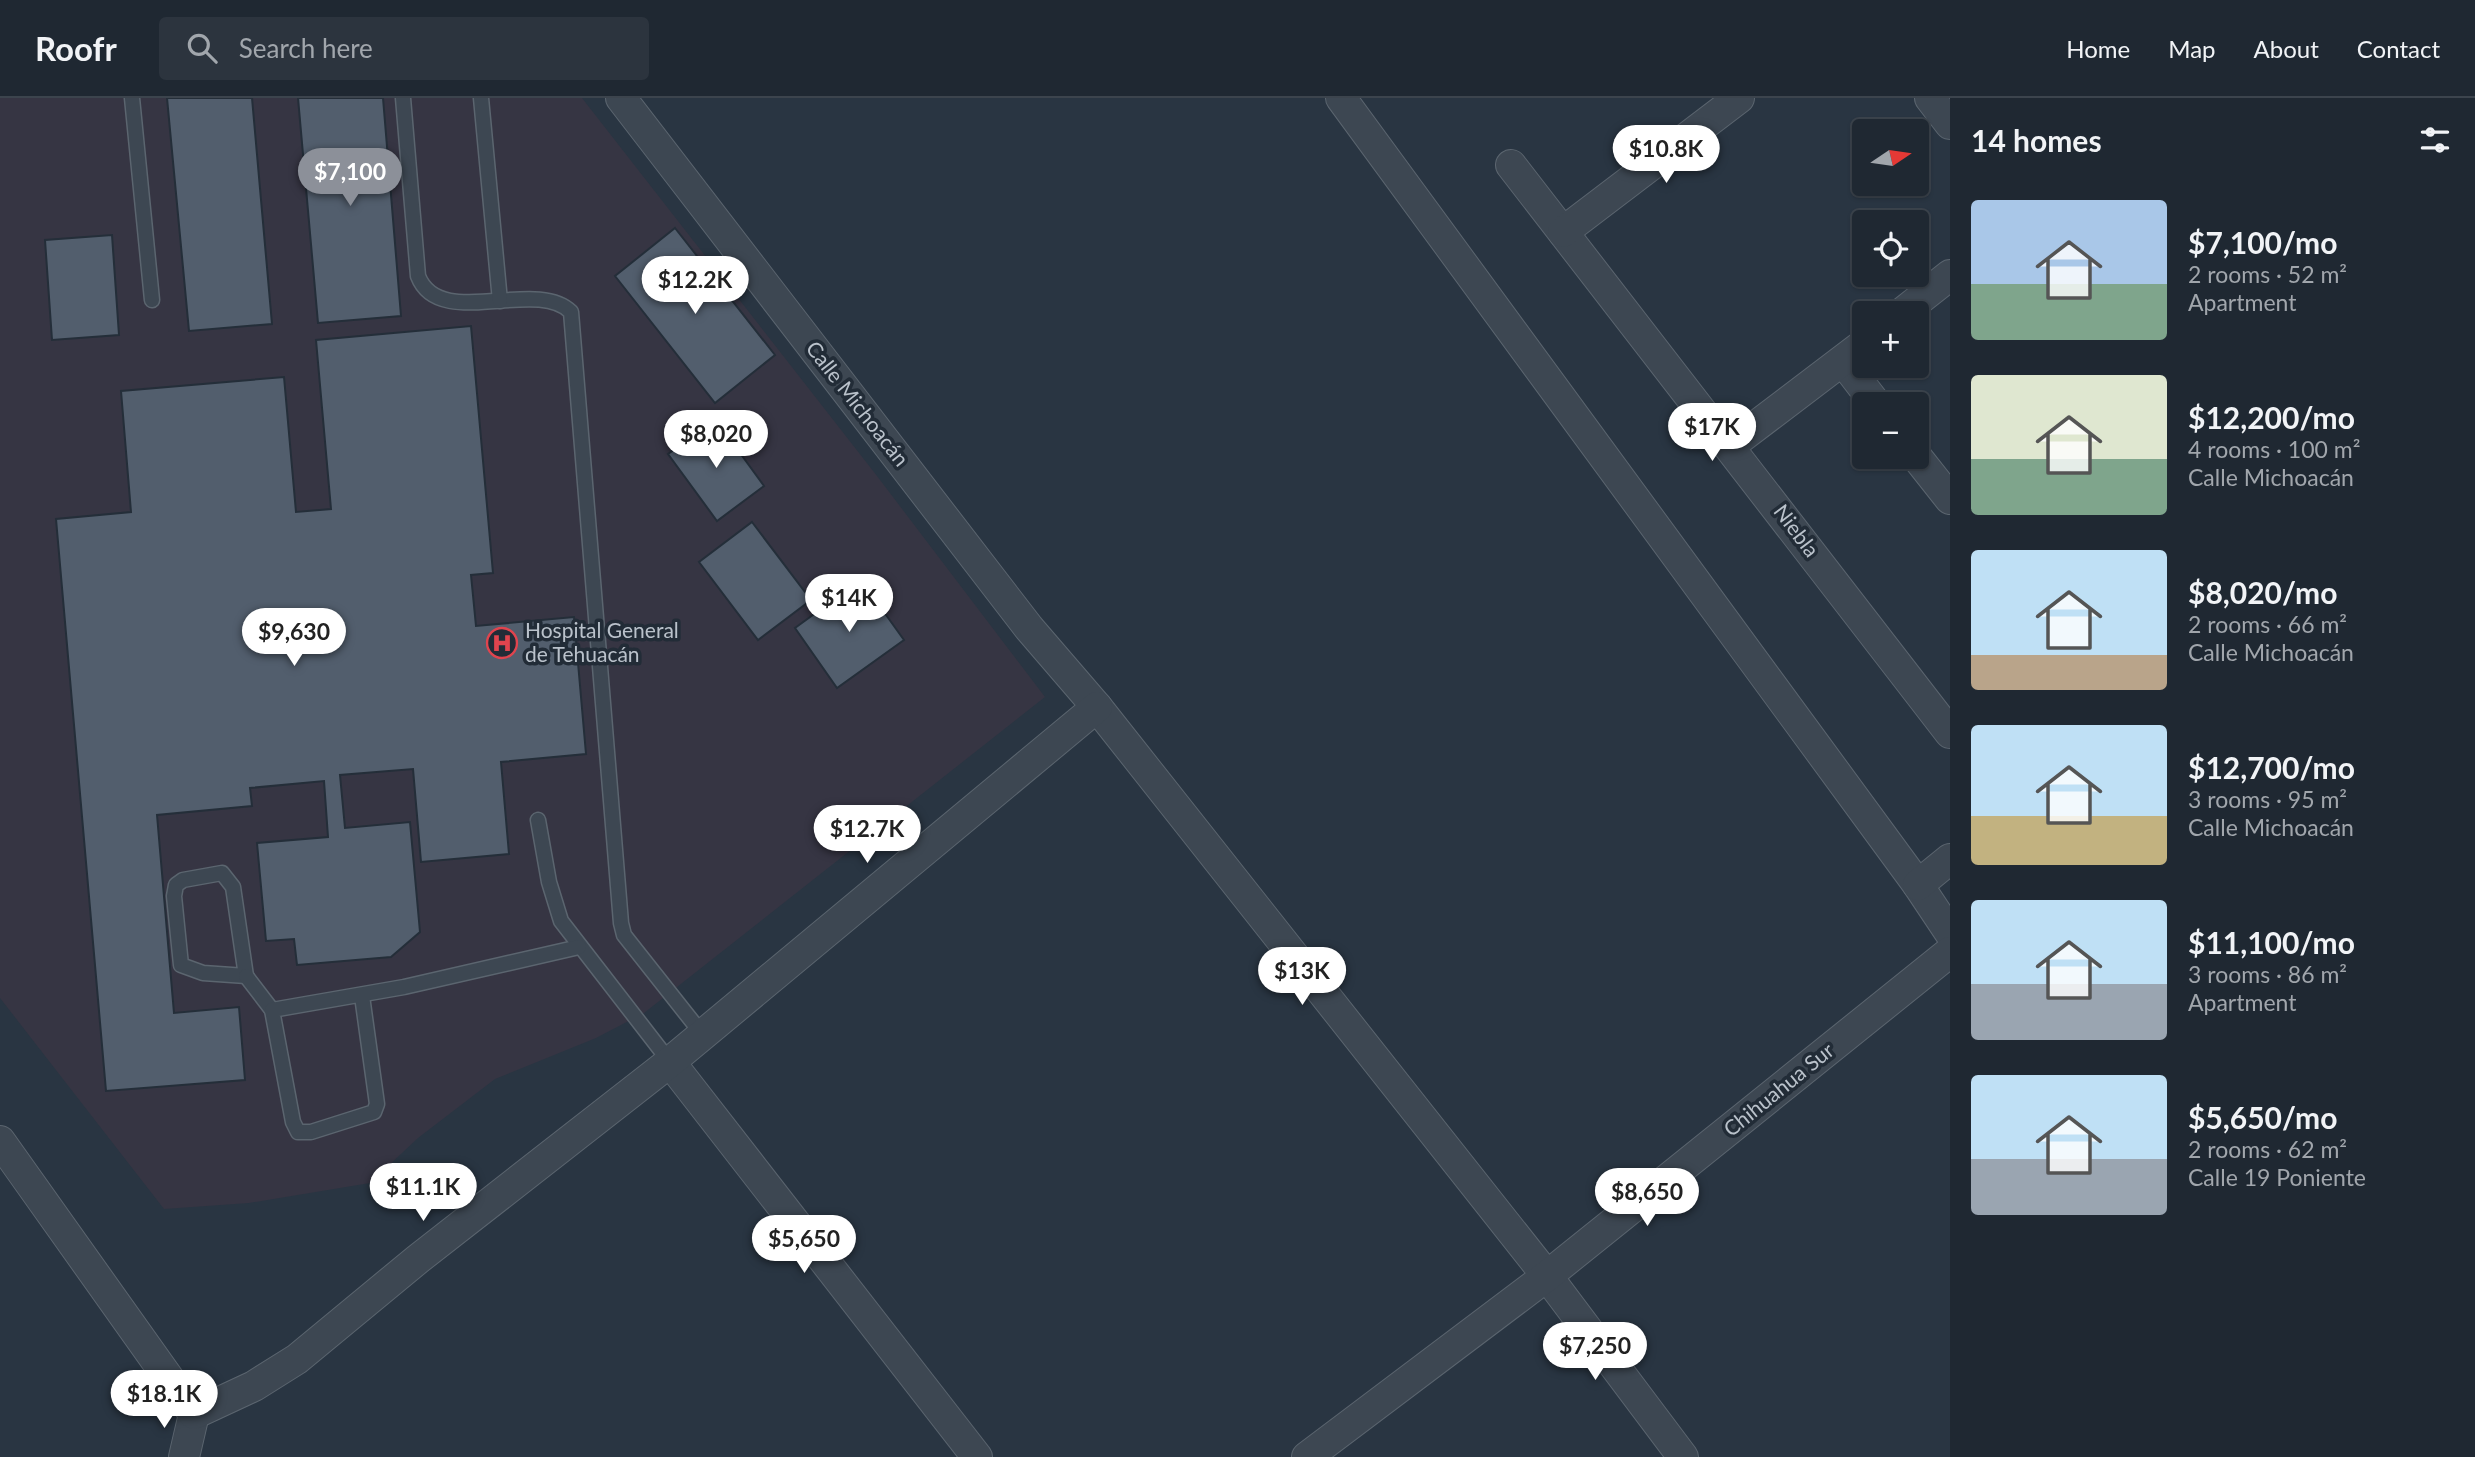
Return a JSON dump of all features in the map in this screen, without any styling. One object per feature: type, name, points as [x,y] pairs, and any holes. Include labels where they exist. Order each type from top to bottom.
[{"type":"street","name":"Calle Michoacán","points":[[621,98],[1029,628],[1097,707],[1547,1276]]},
{"type":"street","points":[[1341,98],[1919,885],[1950,933]]},
{"type":"street","points":[[1563,232],[1739,98]]},
{"type":"street","points":[[1930,98],[1950,124]]},
{"type":"street","name":"Niebla","points":[[1511,165],[1731,445],[1950,733]]},
{"type":"street","points":[[1922,301],[1946,286]]},
{"type":"street","points":[[1731,445],[1852,354]]},
{"type":"street","points":[[1926,469],[1950,499]]},
{"type":"street","points":[[194,1414],[254,1386],[297,1359],[418,1259],[670,1062],[1097,707]]},
{"type":"street","points":[[1919,885],[1950,859]]},
{"type":"street","name":"Chihuahua Sur","points":[[1307,1457],[1547,1276],[1950,952]]},
{"type":"street","points":[[670,1062],[977,1457]]},
{"type":"street","points":[[0,1141],[194,1414],[184,1457]]},
{"type":"street","points":[[1547,1276],[1683,1457]]},
{"type":"lane","points":[[132,98],[152,300]]},
{"type":"lane","points":[[403,98],[420,283],[431,296],[441,300],[561,304],[571,312],[621,923],[624,934],[703,1035]]},
{"type":"lane","points":[[481,98],[500,301]]},
{"type":"lane","points":[[538,820],[548,882],[561,921],[670,1062]]},
{"type":"lane","points":[[246,976],[233,887],[228,877],[222,873],[210,874],[176,885],[174,897],[181,965],[203,973],[246,976],[256,985],[272,1010],[294,1128],[298,1132],[311,1132],[374,1112],[377,1104],[362,996]]},
{"type":"lane","points":[[272,1010],[362,996],[579,947]]},
{"type":"shaded area","name":"Hospital General de Tehuacán","points":[[0,98],[582,98],[877,476],[1045,697],[644,1013],[596,1038],[495,1079],[418,1138],[370,1183],[249,1203],[164,1209],[0,998]]},
{"type":"building","points":[[167,98],[252,98],[272,324],[189,331]]},
{"type":"building","points":[[298,98],[383,98],[401,316],[318,323]]},
{"type":"building","points":[[675,228],[775,355],[715,403],[615,276]]},
{"type":"building","points":[[112,235],[119,335],[52,340],[45,240]]},
{"type":"building","points":[[471,326],[493,573],[471,575],[476,626],[574,617],[586,754],[501,762],[509,854],[421,862],[413,769],[340,775],[345,828],[410,822],[420,932],[391,957],[297,965],[294,939],[266,941],[257,843],[328,837],[324,781],[250,788],[252,806],[157,815],[174,1013],[239,1007],[245,1080],[106,1091],[56,519],[131,512],[121,391],[284,377],[296,512],[331,509],[316,340]]},
{"type":"building","points":[[716,420],[764,486],[717,521],[668,454]]},
{"type":"building","points":[[752,522],[811,600],[758,640],[699,562]]},
{"type":"building","points":[[861,580],[904,640],[837,688],[795,628]]},
{"type":"place","name":"Hospital General de Tehuacán","points":[[502,643]]}]
